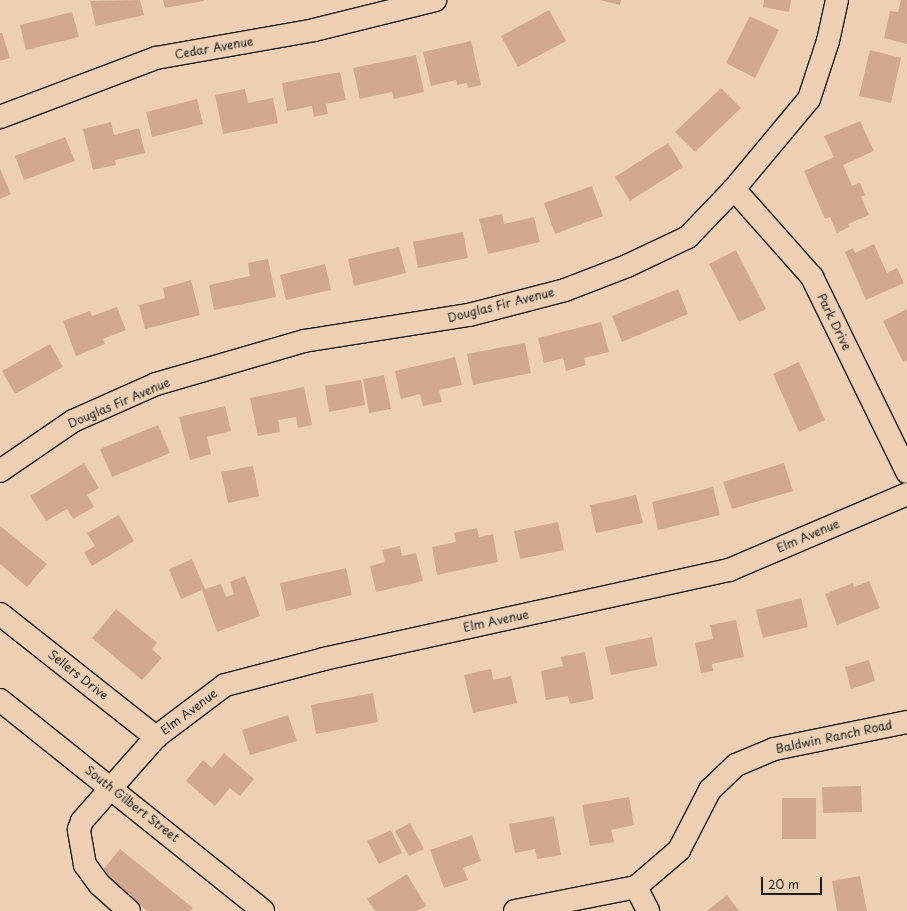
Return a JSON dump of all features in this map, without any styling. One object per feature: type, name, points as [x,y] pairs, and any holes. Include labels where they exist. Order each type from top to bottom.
[{"type":"street","name":"Cedar Avenue","points":[[0,117],[156,58],[314,30],[435,0]]},
{"type":"street","name":"Douglas Fir Avenue","points":[[0,471],[73,421],[156,384],[304,342],[468,315],[565,290],[627,266],[688,237],[734,190],[808,99],[828,41],[837,0]]},
{"type":"street","name":"Park Drive","points":[[734,190],[812,277],[907,472]]},
{"type":"street","name":"Elm Avenue","points":[[129,911],[99,884],[85,865],[79,842],[79,830],[82,822],[156,737],[225,685],[324,659],[729,570],[907,494]]},
{"type":"street","name":"Sellers Drive","points":[[0,614],[156,737]]},
{"type":"street","name":"South Gilbert Street","points":[[0,700],[112,788],[263,911]]},
{"type":"street","name":"Baldwin Ranch Road","points":[[515,911],[636,887],[680,850],[710,790],[736,764],[774,749],[907,722]]},
{"type":"street","points":[[636,887],[648,911]]},
{"type":"building","points":[[140,0],[144,15],[96,26],[90,1]]},
{"type":"building","points":[[163,0],[204,0],[204,1],[165,8]]},
{"type":"building","points":[[600,0],[621,0],[620,5]]},
{"type":"building","points":[[764,0],[791,0],[789,12],[763,7]]},
{"type":"building","points":[[901,0],[907,0],[907,44],[884,38],[890,11],[898,12]]},
{"type":"building","points":[[549,10],[566,41],[518,67],[501,36]]},
{"type":"building","points":[[72,12],[79,37],[26,50],[20,25]]},
{"type":"building","points":[[750,16],[779,30],[755,78],[726,63]]},
{"type":"building","points":[[0,33],[2,33],[10,58],[0,61]]},
{"type":"building","points":[[471,41],[481,85],[468,88],[467,83],[457,85],[456,80],[431,86],[423,52]]},
{"type":"building","points":[[870,50],[901,58],[891,103],[859,96]]},
{"type":"building","points":[[416,55],[424,92],[394,99],[392,92],[360,99],[353,68]]},
{"type":"building","points":[[340,72],[346,100],[326,104],[328,114],[314,117],[312,106],[287,111],[282,83]]},
{"type":"building","points":[[721,88],[741,108],[695,152],[675,132]]},
{"type":"building","points":[[245,89],[248,103],[273,98],[278,123],[223,134],[215,95]]},
{"type":"building","points":[[197,99],[203,124],[152,137],[146,112]]},
{"type":"building","points":[[860,121],[874,151],[843,165],[852,186],[860,183],[865,195],[861,197],[869,215],[848,224],[849,227],[837,233],[830,217],[825,219],[804,171],[834,157],[824,136]]},
{"type":"building","points":[[111,122],[114,135],[139,128],[145,153],[115,160],[116,165],[93,170],[83,129]]},
{"type":"building","points":[[65,137],[75,161],[24,180],[15,156]]},
{"type":"building","points":[[668,143],[683,167],[630,201],[615,177]]},
{"type":"building","points":[[0,169],[11,194],[0,199]]},
{"type":"building","points":[[592,186],[603,216],[555,234],[544,203]]},
{"type":"building","points":[[502,214],[504,224],[534,217],[540,242],[488,254],[479,219]]},
{"type":"building","points":[[463,232],[468,258],[418,268],[413,242]]},
{"type":"building","points":[[874,244],[887,273],[897,268],[904,283],[866,300],[845,252],[853,248],[855,253]]},
{"type":"building","points":[[399,247],[406,273],[354,286],[348,259]]},
{"type":"building","points":[[736,250],[766,309],[739,322],[709,264]]},
{"type":"building","points":[[268,259],[276,297],[214,310],[209,285],[250,276],[248,263]]},
{"type":"building","points":[[325,264],[331,290],[286,300],[280,275]]},
{"type":"building","points":[[191,280],[200,315],[145,329],[139,305],[165,298],[163,288]]},
{"type":"building","points":[[678,289],[688,314],[622,342],[612,316]]},
{"type":"building","points":[[117,307],[126,330],[103,339],[105,344],[76,356],[63,321],[90,311],[92,316]]},
{"type":"building","points":[[907,309],[907,360],[903,362],[883,321]]},
{"type":"building","points":[[601,322],[609,352],[584,358],[586,365],[566,371],[563,358],[544,363],[538,338]]},
{"type":"building","points":[[525,343],[531,373],[473,385],[467,354]]},
{"type":"building","points":[[50,344],[63,367],[15,394],[2,371]]},
{"type":"building","points":[[455,357],[462,385],[439,390],[442,402],[423,406],[420,394],[401,399],[395,371]]},
{"type":"building","points":[[799,362],[825,420],[799,432],[773,374]]},
{"type":"building","points":[[384,375],[391,409],[369,413],[363,379]]},
{"type":"building","points":[[361,380],[365,405],[329,412],[325,386]]},
{"type":"building","points":[[304,387],[312,425],[298,428],[296,417],[278,420],[280,432],[258,436],[250,398]]},
{"type":"building","points":[[225,406],[231,431],[207,437],[211,454],[190,460],[179,417]]},
{"type":"building","points":[[158,425],[170,453],[112,477],[100,449]]},
{"type":"building","points":[[84,463],[99,488],[87,495],[94,507],[73,519],[67,509],[46,521],[30,496]]},
{"type":"building","points":[[784,463],[793,491],[732,509],[723,482]]},
{"type":"building","points":[[253,466],[259,496],[228,503],[221,472]]},
{"type":"building","points":[[713,487],[720,515],[658,530],[652,502]]},
{"type":"building","points":[[636,495],[643,523],[596,533],[590,505]]},
{"type":"building","points":[[119,515],[134,541],[92,566],[84,552],[95,546],[87,533]]},
{"type":"building","points":[[558,522],[564,550],[520,559],[514,531]]},
{"type":"building","points":[[0,526],[47,564],[27,587],[0,564]]},
{"type":"building","points":[[477,528],[479,537],[493,534],[498,562],[437,575],[432,547],[456,542],[454,533]]},
{"type":"building","points":[[400,546],[402,556],[416,553],[423,581],[376,592],[370,566],[385,562],[382,550]]},
{"type":"building","points":[[192,559],[205,589],[221,584],[226,597],[234,594],[230,582],[245,576],[260,616],[217,632],[202,590],[181,599],[169,569]]},
{"type":"building","points":[[346,568],[352,595],[286,611],[280,583]]},
{"type":"building","points":[[869,581],[880,608],[837,625],[825,594],[853,583],[854,587]]},
{"type":"building","points":[[801,598],[808,627],[763,638],[756,610]]},
{"type":"building","points":[[116,609],[157,643],[152,649],[162,658],[142,680],[92,638]]},
{"type":"building","points":[[736,620],[744,657],[712,664],[713,671],[701,673],[695,643],[713,639],[710,625]]},
{"type":"building","points":[[652,637],[657,666],[611,675],[605,647]]},
{"type":"building","points":[[585,652],[594,699],[570,704],[568,696],[546,700],[541,671],[563,666],[561,657]]},
{"type":"building","points":[[869,660],[875,681],[851,689],[845,667]]},
{"type":"building","points":[[491,669],[493,680],[511,676],[517,703],[473,713],[464,675]]},
{"type":"building","points":[[373,693],[378,722],[316,734],[311,705]]},
{"type":"building","points":[[288,715],[297,741],[250,755],[242,730]]},
{"type":"building","points":[[224,753],[254,779],[240,796],[230,788],[215,806],[186,781],[203,760],[212,768]]},
{"type":"building","points":[[861,786],[862,812],[823,813],[822,787]]},
{"type":"building","points":[[629,797],[634,825],[611,830],[614,842],[590,846],[582,805]]},
{"type":"building","points":[[782,798],[816,798],[816,839],[782,839]]},
{"type":"building","points":[[554,816],[561,855],[537,859],[535,849],[515,853],[509,824]]},
{"type":"building","points":[[410,823],[424,849],[409,856],[395,831]]},
{"type":"building","points":[[391,830],[402,853],[379,864],[367,841]]},
{"type":"building","points":[[472,835],[481,861],[463,868],[468,880],[444,888],[430,850]]},
{"type":"building","points":[[120,849],[193,908],[190,911],[147,911],[101,872]]},
{"type":"building","points":[[407,874],[426,906],[417,911],[375,911],[367,899]]},
{"type":"building","points":[[860,876],[867,911],[837,911],[832,881]]},
{"type":"building","points":[[727,895],[739,911],[707,911]]}]
